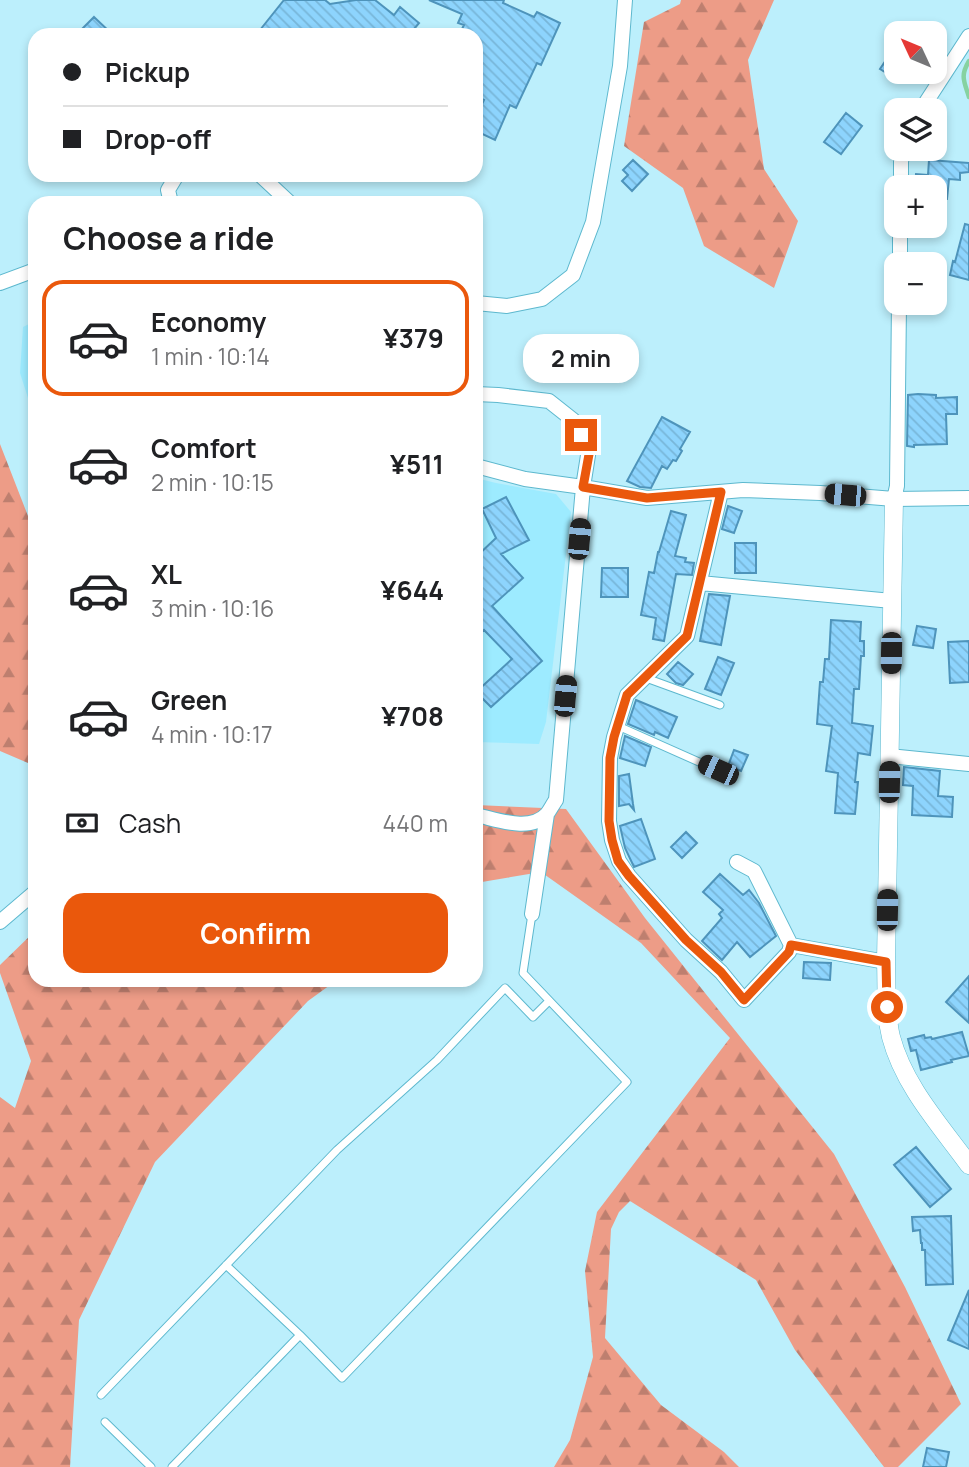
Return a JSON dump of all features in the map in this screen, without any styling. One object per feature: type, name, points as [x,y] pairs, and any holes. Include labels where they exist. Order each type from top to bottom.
[{"type":"street","points":[[483,304],[507,306],[542,299],[573,275],[593,222],[620,66],[625,0]]},
{"type":"street","points":[[929,98],[969,36]]},
{"type":"street","points":[[268,182],[282,196]]},
{"type":"street","points":[[0,273],[28,270]]},
{"type":"street","points":[[0,284],[28,272]]},
{"type":"street","points":[[899,315],[889,757],[887,1007],[900,1063],[914,1090],[969,1165]]},
{"type":"street","points":[[483,394],[549,401],[573,420],[590,449],[583,487],[556,800],[539,821],[525,824],[483,816]]},
{"type":"street","points":[[483,468],[525,479],[647,498],[743,491],[894,499],[969,498]]},
{"type":"street","points":[[721,492],[687,636],[627,695],[610,758],[609,821],[618,861],[629,876],[686,940],[721,972],[744,1000],[789,952],[791,945],[754,871],[737,862]]},
{"type":"street","points":[[700,583],[892,601]]},
{"type":"street","points":[[889,757],[969,764]]},
{"type":"street","points":[[532,914],[547,814]]},
{"type":"street","points":[[0,922],[28,898]]},
{"type":"street","points":[[791,945],[886,962]]},
{"type":"lane","points":[[645,677],[720,705]]},
{"type":"lane","points":[[618,726],[718,770]]},
{"type":"lane","points":[[226,1265],[342,1378],[627,1082],[523,973],[532,914]]},
{"type":"lane","points":[[101,1395],[337,1150],[437,1060],[505,988],[533,1017],[549,1001]]},
{"type":"lane","points":[[172,1467],[300,1335]]},
{"type":"lane","points":[[105,1422],[152,1467]]},
{"type":"shaded area","points":[[28,324],[28,398],[20,373],[23,327]]},
{"type":"shaded area","points":[[483,480],[556,494],[571,512],[546,722],[539,744],[483,742]]},
{"type":"green space","points":[[681,0],[774,0],[748,60],[764,169],[798,221],[774,288],[704,246],[683,188],[624,146],[644,22],[680,4]]},
{"type":"green space","points":[[0,444],[28,516],[28,763],[0,751]]},
{"type":"green space","points":[[483,805],[566,809],[645,918],[834,1154],[905,1287],[961,1404],[898,1467],[884,1467],[795,1350],[756,1280],[630,1201],[619,1212],[611,1229],[605,1338],[661,1405],[724,1452],[739,1467],[554,1467],[570,1440],[593,1357],[585,1271],[597,1212],[730,1038],[641,943],[541,872],[483,882]]},
{"type":"green space","points":[[28,938],[28,987],[327,987],[308,1001],[155,1162],[79,1320],[70,1467],[0,1467],[0,1097],[15,1108],[31,1061],[0,973],[0,965]]},
{"type":"building","points":[[284,0],[325,0],[330,4],[375,0],[394,15],[400,7],[419,23],[415,28],[262,28]]},
{"type":"building","points":[[429,0],[504,0],[503,3],[534,17],[537,12],[560,23],[541,65],[537,63],[516,108],[510,105],[495,140],[483,134],[483,28],[462,28],[464,25],[458,23],[462,14]]},
{"type":"building","points":[[94,17],[106,28],[83,28]]},
{"type":"building","points":[[846,113],[862,126],[841,154],[824,142]]},
{"type":"building","points":[[633,160],[648,174],[632,191],[622,181],[628,175],[623,170]]},
{"type":"building","points":[[929,161],[969,163],[969,172],[960,173],[960,180],[949,179],[947,199],[947,175],[928,175]]},
{"type":"building","points":[[965,224],[969,225],[969,280],[950,275]]},
{"type":"building","points":[[908,395],[936,395],[936,398],[957,397],[957,414],[946,414],[947,444],[907,446]]},
{"type":"building","points":[[662,417],[690,432],[676,461],[673,460],[667,469],[662,466],[651,488],[640,487],[627,481]]},
{"type":"building","points":[[506,497],[529,540],[501,554],[523,578],[492,606],[542,661],[491,707],[483,699],[483,686],[512,659],[483,631],[483,550],[496,538],[483,508]]},
{"type":"building","points":[[728,506],[742,511],[734,533],[722,529]]},
{"type":"building","points":[[671,511],[686,515],[675,556],[686,558],[685,562],[694,563],[692,575],[676,574],[664,641],[653,639],[656,618],[641,615],[649,572],[654,573]]},
{"type":"building","points":[[735,543],[756,543],[756,573],[735,573]]},
{"type":"building","points":[[602,568],[628,568],[628,597],[601,597]]},
{"type":"building","points":[[709,594],[730,596],[721,645],[700,641]]},
{"type":"building","points":[[831,620],[861,622],[860,641],[864,641],[859,689],[854,689],[852,723],[873,726],[870,755],[858,753],[855,814],[835,813],[838,773],[826,771],[832,726],[817,724],[820,682],[823,682],[825,659],[829,659]]},
{"type":"building","points":[[917,626],[936,629],[933,648],[913,645]]},
{"type":"building","points":[[969,641],[969,682],[950,683],[948,642]]},
{"type":"building","points":[[718,657],[734,663],[721,695],[705,689]]},
{"type":"building","points":[[678,662],[693,674],[683,685],[676,683],[667,674]]},
{"type":"building","points":[[636,700],[677,717],[668,738],[628,724]]},
{"type":"building","points":[[625,736],[651,747],[645,766],[620,758]]},
{"type":"building","points":[[734,750],[748,755],[741,771],[728,766]]},
{"type":"building","points":[[904,767],[940,771],[938,796],[953,797],[952,817],[912,815],[913,786],[903,785]]},
{"type":"building","points":[[629,774],[634,810],[629,804],[619,806],[619,776]]},
{"type":"building","points":[[641,819],[655,859],[634,867],[625,848],[620,826]]},
{"type":"building","points":[[686,832],[697,843],[682,858],[671,847]]},
{"type":"building","points":[[720,874],[743,895],[749,890],[776,936],[750,957],[737,942],[722,960],[702,941],[722,918],[719,914],[723,910],[703,892]]},
{"type":"building","points":[[804,962],[831,963],[830,980],[803,978]]},
{"type":"building","points":[[969,976],[969,1023],[946,1002]]},
{"type":"building","points":[[962,1032],[969,1056],[921,1070],[916,1050],[911,1051],[908,1039],[924,1035],[925,1038],[932,1039]]},
{"type":"building","points":[[916,1147],[951,1189],[930,1207],[894,1165]]},
{"type":"building","points":[[951,1216],[953,1284],[926,1285],[925,1250],[922,1250],[920,1230],[913,1231],[912,1217]]},
{"type":"building","points":[[969,1290],[969,1349],[948,1340]]},
{"type":"building","points":[[927,1448],[949,1452],[946,1467],[923,1467]]},
{"type":"waterway","points":[[969,61],[964,75],[969,97]]},
{"type":"route","points":[[581,435],[590,449],[583,487],[647,498],[721,492],[687,636],[627,695],[614,737],[610,758],[609,821],[618,861],[686,940],[721,972],[744,1000],[789,952],[791,945],[886,962],[887,1007]]}]
